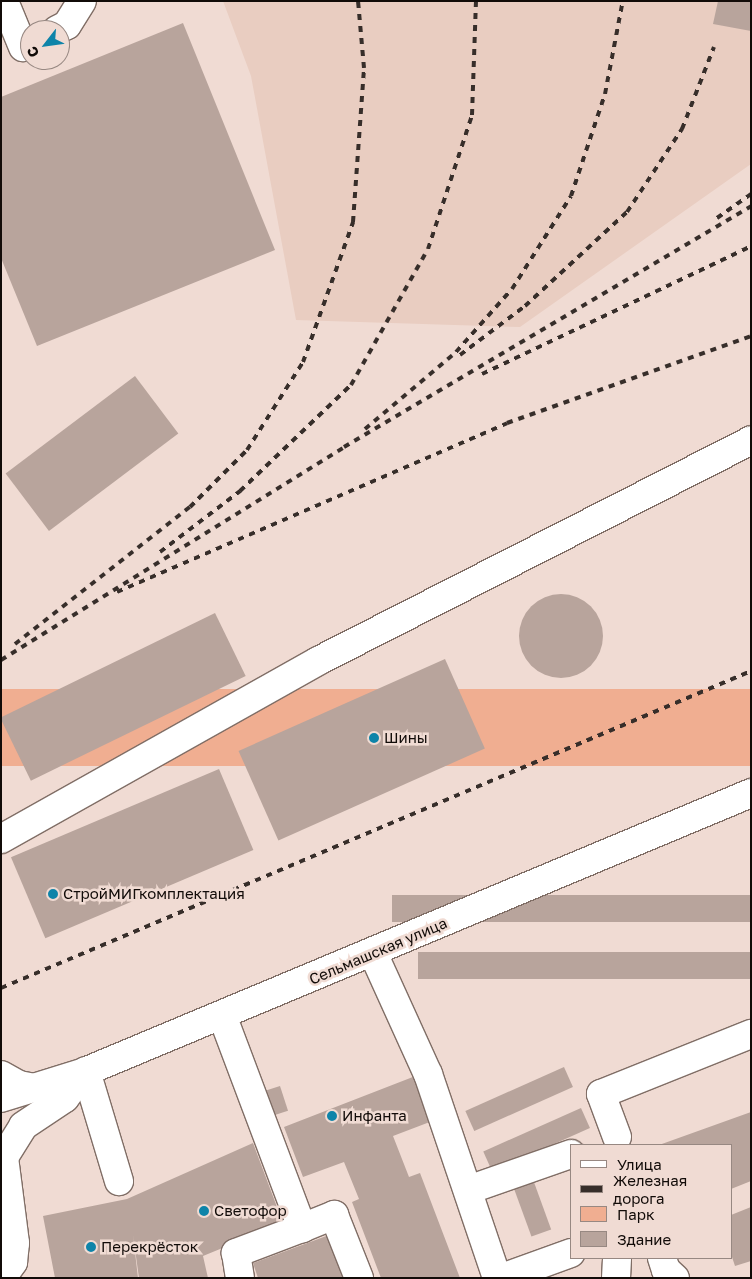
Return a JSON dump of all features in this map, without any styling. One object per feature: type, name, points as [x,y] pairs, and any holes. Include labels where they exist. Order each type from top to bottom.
[{"type":"main road","points":[[4,1],[18,49]]},
{"type":"main road","points":[[70,21],[82,1]]},
{"type":"main road","points":[[1,838],[318,661],[751,440]]},
{"type":"main road","name":"Сельмашская улица","points":[[1,1098],[40,1089],[84,1072],[373,953],[751,793]]},
{"type":"main road","points":[[373,953],[428,1074],[497,1278]]},
{"type":"main road","points":[[222,1015],[302,1228]]},
{"type":"main road","points":[[610,1143],[601,1094],[751,1034]]},
{"type":"main road","points":[[84,1072],[119,1180]]},
{"type":"main road","points":[[3,1272],[13,1262],[15,1243],[4,1157],[23,1126],[65,1098],[84,1072]]},
{"type":"main road","points":[[1,1075],[19,1085],[40,1089]]},
{"type":"main road","points":[[468,1190],[570,1154]]},
{"type":"main road","points":[[240,1278],[236,1253],[334,1215],[359,1278]]},
{"type":"main road","points":[[502,1278],[570,1253]]},
{"type":"main road","points":[[616,1278],[617,1259]]},
{"type":"main road","points":[[662,1259],[666,1270],[675,1278]]},
{"type":"shaded area","points":[[223,1],[751,1],[751,164],[520,327],[296,320],[251,76]]},
{"type":"green space","points":[[1,689],[751,689],[751,766],[1,766]]},
{"type":"building","points":[[718,1],[751,1],[751,31],[713,24]]},
{"type":"building","points":[[183,23],[275,250],[37,346],[1,258],[1,97]]},
{"type":"building","points":[[135,376],[178,434],[49,531],[6,473]]},
{"type":"building","points":[[561,594],[577,597],[591,606],[600,620],[603,636],[600,652],[591,666],[577,675],[561,678],[545,675],[531,666],[522,652],[519,636],[522,620],[531,606],[545,597]]},
{"type":"building","points":[[215,613],[246,676],[31,781],[1,717]]},
{"type":"building","points":[[445,659],[485,749],[278,840],[239,751]]},
{"type":"building","points":[[219,769],[253,850],[45,938],[11,857]]},
{"type":"building","points":[[392,895],[751,895],[751,922],[392,922]]},
{"type":"building","points":[[418,952],[751,952],[751,979],[418,979]]},
{"type":"building","points":[[564,1067],[573,1087],[474,1131],[465,1111]]},
{"type":"building","points":[[418,1075],[435,1120],[393,1136],[409,1177],[420,1173],[460,1278],[381,1278],[352,1202],[359,1199],[344,1162],[303,1177],[284,1127]]},
{"type":"building","points":[[280,1086],[288,1111],[271,1116],[263,1092]]},
{"type":"building","points":[[581,1108],[590,1128],[492,1172],[483,1152]]},
{"type":"building","points":[[751,1112],[751,1181],[732,1189],[732,1144],[662,1144]]},
{"type":"building","name":"Светофор","points":[[253,1143],[283,1223],[203,1256],[208,1278],[139,1278],[133,1235],[138,1278],[55,1278],[43,1216],[127,1199]]},
{"type":"building","points":[[531,1174],[551,1229],[531,1237],[511,1181]]},
{"type":"building","points":[[751,1207],[751,1261],[735,1266],[732,1257],[732,1215]]},
{"type":"building","points":[[329,1235],[344,1278],[258,1278],[253,1263]]},
{"type":"railway","points":[[15,644],[190,507],[247,450],[303,362],[353,222],[364,68],[358,1]]},
{"type":"railway","points":[[160,552],[240,491],[351,385],[428,249],[472,115],[476,1]]},
{"type":"railway","points":[[365,429],[456,352],[512,289],[571,196],[605,94],[622,5]]},
{"type":"railway","points":[[460,355],[525,306],[627,212],[682,129],[714,47]]},
{"type":"railway","points":[[717,218],[751,194]]},
{"type":"railway","points":[[1,660],[344,447],[751,206]]},
{"type":"railway","points":[[482,374],[751,246]]},
{"type":"railway","points":[[117,592],[507,423],[751,336]]},
{"type":"railway","points":[[1,988],[751,671]]},
{"type":"place","name":"Шины","points":[[374,738]]},
{"type":"place","name":"СтройМИГкомплектация","points":[[53,894]]},
{"type":"place","name":"Инфанта","points":[[332,1116]]},
{"type":"place","name":"Светофор","points":[[204,1211]]},
{"type":"place","name":"Перекрёсток","points":[[91,1247]]}]
